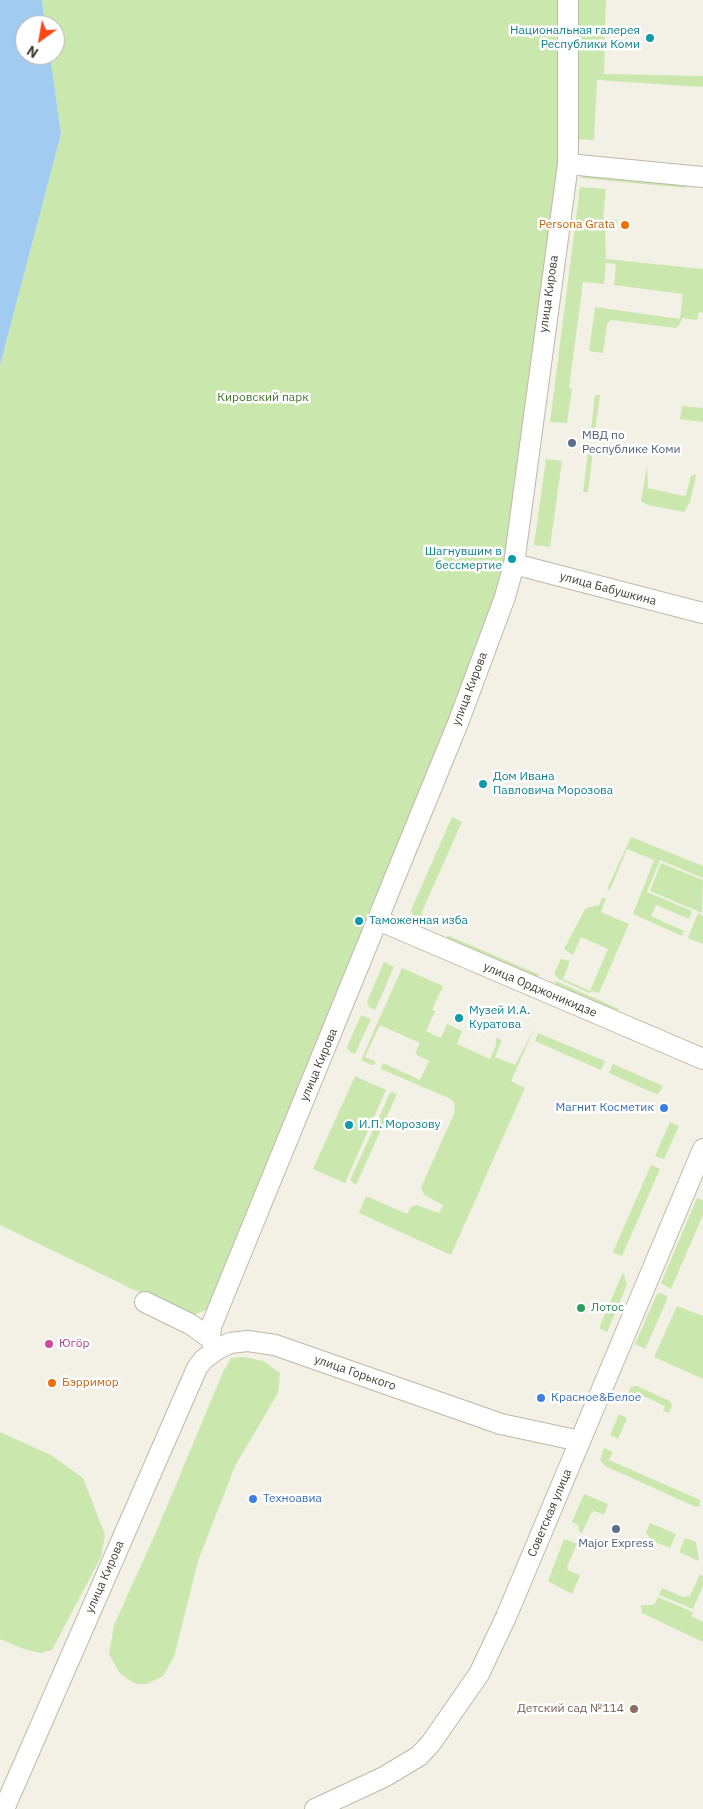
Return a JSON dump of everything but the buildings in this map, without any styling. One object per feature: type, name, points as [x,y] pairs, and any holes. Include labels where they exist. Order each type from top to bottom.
[{"type":"street","name":"улица Кирова","points":[[4,1809],[197,1368],[213,1344],[211,1327],[458,722],[505,596],[514,564],[568,164],[568,0]]},
{"type":"street","points":[[568,164],[703,177]]},
{"type":"street","name":"улица Бабушкина","points":[[514,564],[703,614]]},
{"type":"street","name":"улица Орджоникидзе","points":[[378,920],[703,1058]]},
{"type":"street","name":"Советская улица","points":[[315,1809],[405,1765],[431,1743],[479,1674],[506,1617],[703,1149]]},
{"type":"street","points":[[145,1302],[190,1324],[213,1344]]},
{"type":"street","name":"улица Горького","points":[[213,1344],[248,1341],[275,1345],[501,1424],[580,1441]]},
{"type":"green space","name":"Кировский парк","points":[[42,0],[562,0],[561,142],[509,538],[498,595],[450,720],[209,1309],[193,1315],[184,1314],[0,1225],[0,365],[61,134],[51,65],[65,65],[65,15],[44,15]]},
{"type":"green space","points":[[575,0],[606,0],[605,27],[576,26]]},
{"type":"green space","points":[[577,31],[605,33],[604,74],[703,76],[703,87],[597,80],[594,140],[572,139]]},
{"type":"green space","points":[[583,175],[685,184],[686,188],[581,178]]},
{"type":"green space","points":[[580,187],[606,189],[603,218],[617,220],[616,228],[605,227],[606,259],[703,269],[703,313],[699,312],[697,320],[682,318],[676,328],[611,320],[607,324],[603,353],[589,351],[595,307],[680,319],[683,294],[614,285],[616,264],[606,263],[604,284],[583,282],[569,388],[572,389],[567,423],[550,422]]},
{"type":"green space","points":[[595,395],[600,395],[594,438],[590,438]]},
{"type":"green space","points":[[682,406],[703,408],[703,422],[680,419]]},
{"type":"green space","points":[[588,451],[593,452],[588,492],[583,492]]},
{"type":"green space","points":[[546,459],[562,461],[550,547],[534,545]]},
{"type":"green space","points":[[647,466],[648,488],[683,496],[686,495],[691,476],[695,474],[690,502],[684,512],[648,505],[641,501]]},
{"type":"green space","points":[[452,817],[462,822],[421,914],[430,918],[427,923],[413,916],[411,910]]},
{"type":"green space","points":[[631,837],[703,866],[703,878],[660,860],[647,892],[692,911],[689,919],[656,905],[651,916],[684,931],[682,936],[633,914],[654,860],[627,849],[610,890],[607,889]]},
{"type":"green space","points":[[661,863],[703,880],[702,913],[650,891]]},
{"type":"green space","points":[[602,898],[606,898],[601,912],[629,924],[599,993],[592,991],[589,993],[559,979],[554,974],[561,959],[570,961],[563,979],[590,991],[608,949],[581,937],[573,955],[564,949],[586,908],[599,905]]},
{"type":"green space","points":[[698,913],[703,916],[703,944],[688,938]]},
{"type":"green space","points":[[447,935],[540,975],[535,978],[447,939]]},
{"type":"green space","points":[[384,962],[394,967],[375,1010],[369,1007],[367,1002]]},
{"type":"green space","points":[[402,968],[443,986],[432,1010],[435,1011],[426,1031],[441,1038],[447,1024],[462,1031],[457,1044],[490,1059],[496,1045],[496,1038],[502,1040],[495,1057],[515,1065],[535,1027],[511,1081],[525,1088],[451,1255],[359,1213],[366,1196],[407,1214],[411,1207],[416,1205],[439,1213],[443,1205],[424,1195],[421,1187],[455,1112],[454,1103],[451,1099],[381,1069],[383,1063],[420,1080],[429,1061],[415,1054],[420,1043],[380,1025],[365,1057],[375,1061],[375,1064],[372,1065],[361,1060]]},
{"type":"green space","points":[[556,981],[619,1009],[616,1012],[555,986]]},
{"type":"green space","points":[[361,1015],[371,1019],[355,1054],[350,1052],[347,1047]]},
{"type":"green space","points":[[538,1033],[605,1061],[601,1070],[535,1041]]},
{"type":"green space","points":[[613,1064],[663,1086],[658,1095],[609,1073]]},
{"type":"green space","points":[[355,1076],[386,1090],[345,1183],[313,1169]]},
{"type":"green space","points":[[392,1092],[397,1094],[356,1185],[350,1180]]},
{"type":"green space","points":[[670,1122],[679,1126],[664,1159],[655,1156]]},
{"type":"green space","points":[[651,1165],[660,1169],[622,1256],[613,1252]]},
{"type":"green space","points":[[697,1198],[703,1200],[703,1215],[671,1289],[661,1283]]},
{"type":"green space","points":[[623,1272],[627,1285],[607,1332],[599,1328]]},
{"type":"green space","points":[[661,1293],[667,1296],[667,1300],[645,1349],[635,1344],[657,1294]]},
{"type":"green space","points":[[677,1306],[703,1316],[703,1379],[654,1357]]},
{"type":"green space","points":[[244,1357],[263,1361],[280,1373],[278,1393],[235,1466],[198,1561],[174,1657],[163,1676],[147,1684],[136,1684],[120,1674],[109,1654],[114,1625],[157,1530],[223,1372],[231,1358]]},
{"type":"green space","points":[[637,1386],[670,1401],[672,1406],[669,1413],[663,1411],[665,1406],[639,1394],[635,1402],[626,1398],[631,1387]]},
{"type":"green space","points":[[619,1414],[627,1418],[618,1439],[610,1435]]},
{"type":"green space","points":[[0,1432],[51,1455],[83,1478],[105,1535],[101,1557],[52,1650],[41,1653],[24,1649],[0,1639]]},
{"type":"green space","points":[[604,1448],[613,1452],[609,1460],[700,1500],[700,1506],[696,1507],[605,1466],[600,1460]]},
{"type":"green space","points":[[584,1494],[608,1504],[604,1515],[595,1511],[591,1513],[582,1533],[579,1531],[578,1525],[572,1522]]},
{"type":"green space","points":[[650,1523],[676,1534],[670,1548],[652,1541],[646,1533]]},
{"type":"green space","points":[[685,1538],[696,1542],[699,1561],[679,1552]]},
{"type":"green space","points":[[564,1539],[577,1544],[567,1567],[568,1570],[580,1575],[572,1594],[548,1581]]},
{"type":"green space","points":[[700,1574],[703,1576],[703,1586],[693,1609],[659,1595],[662,1588],[683,1597],[690,1596]]},
{"type":"green space","points":[[658,1597],[693,1612],[691,1616],[703,1622],[703,1642],[642,1613],[641,1605],[654,1605]]},
{"type":"water","points":[[0,0],[42,0],[44,15],[15,15],[15,65],[51,65],[61,134],[0,365]]},
{"type":"place","name":"Национальная галерея Республики Коми","points":[[650,38]]},
{"type":"place","name":"Persona Grata","points":[[625,225]]},
{"type":"place","name":"МВД по Республике Коми","points":[[572,443]]},
{"type":"place","name":"Шагнувшим в бессмертие","points":[[512,559]]},
{"type":"place","name":"Дом Ивана Павловича Морозова","points":[[483,784]]},
{"type":"place","name":"Таможенная изба","points":[[359,921]]},
{"type":"place","name":"Музей И.А. Куратова","points":[[459,1018]]},
{"type":"place","name":"Магнит Косметик","points":[[664,1108]]},
{"type":"place","name":"И.П. Морозову","points":[[349,1125]]},
{"type":"place","name":"Лотос","points":[[581,1308]]},
{"type":"place","name":"Югöр","points":[[49,1344]]},
{"type":"place","name":"Бэрримор","points":[[52,1383]]},
{"type":"place","name":"Красное&Белое","points":[[541,1398]]},
{"type":"place","name":"Техноавиа","points":[[253,1499]]},
{"type":"place","name":"Major Express","points":[[616,1529]]},
{"type":"place","name":"Детский сад №114","points":[[634,1709]]}]
